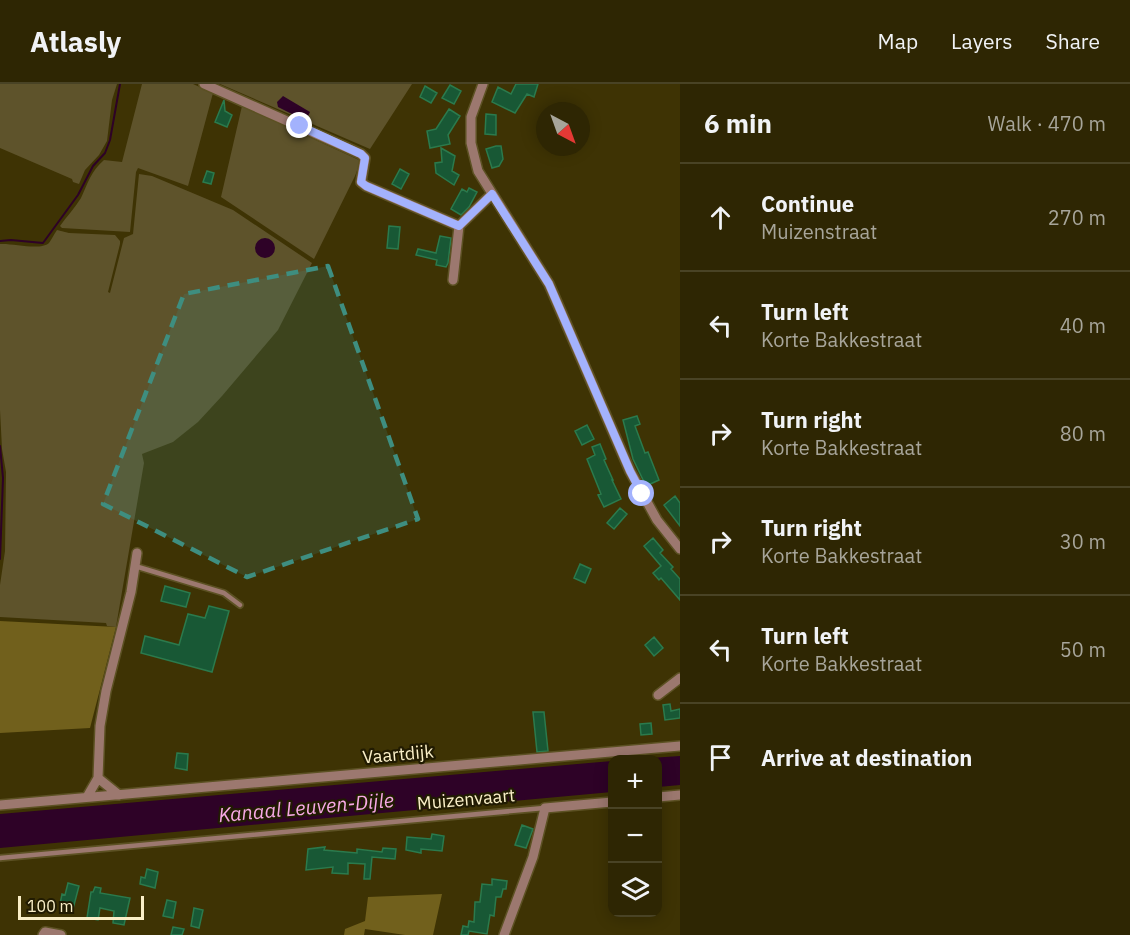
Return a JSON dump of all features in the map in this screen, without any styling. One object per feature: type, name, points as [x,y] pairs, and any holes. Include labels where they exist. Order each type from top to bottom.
[{"type":"street","points":[[204,84],[361,154],[365,158],[361,182],[366,186],[459,226]]},
{"type":"street","points":[[483,84],[471,117],[471,143],[477,171],[549,284],[630,471],[657,520],[680,549]]},
{"type":"street","points":[[453,280],[459,226],[492,194]]},
{"type":"street","points":[[87,797],[98,778],[100,726],[106,692],[131,592],[137,553]]},
{"type":"street","points":[[658,695],[680,678]]},
{"type":"street","name":"Vaartdijk","points":[[0,805],[680,746]]},
{"type":"street","points":[[98,778],[118,795]]},
{"type":"street","points":[[662,797],[680,795]]},
{"type":"street","name":"Muizenvaart","points":[[545,808],[608,801]]},
{"type":"street","points":[[504,935],[533,857],[545,808]]},
{"type":"street","points":[[43,935],[45,932],[61,935]]},
{"type":"lane","points":[[135,566],[224,593],[240,605]]},
{"type":"lane","name":"Muizenvaart","points":[[0,858],[545,808]]},
{"type":"highlighted area","points":[[328,266],[418,519],[247,577],[103,504],[184,294]]},
{"type":"shaded area","points":[[0,84],[117,84],[112,100],[107,141],[99,155],[85,170],[79,184],[0,148]]},
{"type":"shaded area","points":[[142,84],[193,84],[213,93],[188,186],[138,168],[130,232],[62,228],[60,226],[81,198],[96,168],[104,160],[122,162]]},
{"type":"shaded area","points":[[220,84],[412,84],[370,149]]},
{"type":"shaded area","points":[[242,106],[359,160],[355,176],[314,259],[221,197]]},
{"type":"shaded area","points":[[139,174],[152,176],[233,210],[312,263],[278,330],[222,396],[198,422],[173,442],[142,454],[144,463],[116,627],[107,626],[106,623],[0,617],[0,585],[5,551],[6,472],[0,410],[0,244],[33,247],[45,245],[49,243],[57,230],[69,233],[115,235],[120,244],[108,292],[110,293],[124,238],[133,234]]},
{"type":"shaded area","points":[[0,621],[116,627],[90,728],[0,733]]},
{"type":"shaded area","points":[[442,894],[433,935],[405,935],[365,929],[364,935],[344,935],[345,929],[365,921],[368,897]]},
{"type":"water","points":[[283,96],[310,112],[307,118],[278,107],[277,102]]},
{"type":"water","points":[[265,238],[272,241],[275,248],[272,255],[265,258],[258,255],[255,248],[258,241]]},
{"type":"water","points":[[680,756],[680,785],[662,787],[662,757]]},
{"type":"water","name":"Kanaal Leuven-Dijle","points":[[608,761],[608,792],[0,848],[0,814]]},
{"type":"building","points":[[516,84],[538,84],[534,97],[527,94],[515,113],[492,102],[498,87],[511,94]]},
{"type":"building","points":[[450,85],[461,91],[454,104],[442,98]]},
{"type":"building","points":[[425,86],[437,93],[431,103],[420,97]]},
{"type":"building","points":[[224,100],[225,111],[232,115],[227,127],[215,122]]},
{"type":"building","points":[[449,109],[460,116],[448,135],[450,144],[430,148],[427,131],[436,129]]},
{"type":"building","points":[[486,114],[496,115],[496,135],[485,134]]},
{"type":"building","points":[[501,146],[503,159],[499,166],[492,168],[486,149]]},
{"type":"building","points":[[441,148],[455,156],[452,171],[459,175],[454,185],[436,173],[435,163],[442,162]]},
{"type":"building","points":[[400,169],[409,174],[401,189],[392,184]]},
{"type":"building","points":[[207,171],[214,173],[211,184],[203,182]]},
{"type":"building","points":[[469,188],[477,192],[469,207],[461,215],[451,209],[462,189],[467,192]]},
{"type":"building","points":[[389,226],[400,227],[398,249],[387,248]]},
{"type":"building","points":[[440,236],[451,238],[446,267],[436,265],[437,260],[416,255],[418,249],[436,253]]},
{"type":"building","points":[[637,416],[640,424],[635,426],[645,453],[648,452],[659,480],[646,486],[633,459],[623,420]]},
{"type":"building","points":[[587,425],[594,439],[582,445],[575,431]]},
{"type":"building","points":[[600,444],[606,459],[604,460],[621,499],[604,507],[587,459],[595,455],[592,447]]},
{"type":"building","points":[[675,496],[680,503],[680,526],[664,505]]},
{"type":"building","points":[[620,508],[627,514],[614,529],[607,523]]},
{"type":"building","points":[[653,538],[663,550],[660,553],[680,579],[680,600],[661,578],[659,580],[653,573],[661,566],[644,546]]},
{"type":"building","points":[[580,564],[591,569],[585,583],[574,578]]},
{"type":"building","points":[[165,586],[190,593],[186,607],[161,601]]},
{"type":"building","points":[[209,606],[229,611],[212,672],[141,653],[145,636],[179,645],[188,614],[205,618]]},
{"type":"building","points":[[654,637],[663,648],[654,656],[645,645]]},
{"type":"building","points":[[670,704],[671,711],[680,709],[680,718],[665,720],[663,705]]},
{"type":"building","points":[[533,712],[544,712],[548,751],[537,752]]},
{"type":"building","points":[[651,723],[652,734],[641,735],[640,724]]},
{"type":"building","points":[[177,753],[188,754],[187,770],[175,768]]},
{"type":"building","points":[[522,825],[533,829],[526,848],[515,845]]},
{"type":"building","points":[[432,834],[444,836],[442,851],[421,849],[421,853],[406,850],[407,837],[431,839]]},
{"type":"building","points":[[325,847],[324,850],[357,853],[357,849],[382,852],[383,848],[396,849],[395,859],[372,857],[370,879],[364,879],[365,864],[348,863],[348,874],[332,873],[333,867],[306,870],[308,849]]},
{"type":"building","points":[[147,869],[158,872],[155,888],[140,884],[141,877],[145,878]]},
{"type":"building","points":[[492,879],[507,881],[506,889],[503,889],[501,897],[496,897],[494,916],[490,915],[487,934],[469,931],[468,935],[461,935],[463,926],[468,927],[469,921],[474,922],[475,902],[480,902],[482,884],[492,885]]},
{"type":"building","points":[[68,883],[79,886],[73,909],[60,904]]},
{"type":"building","points":[[95,887],[101,888],[100,893],[130,898],[124,925],[113,923],[114,911],[100,908],[98,920],[87,918],[91,892]]},
{"type":"building","points":[[167,900],[176,902],[173,918],[163,916]]},
{"type":"building","points":[[194,908],[203,910],[199,928],[191,926]]},
{"type":"building","points":[[173,927],[184,929],[182,935],[171,935]]},
{"type":"waterway","points":[[0,241],[43,243],[78,195],[93,166],[105,153],[110,140],[120,84]]},
{"type":"waterway","points":[[0,446],[3,478],[0,559]]},
{"type":"route","points":[[300,126],[361,154],[365,158],[361,182],[366,186],[459,226],[492,194],[549,284],[642,494]]}]
